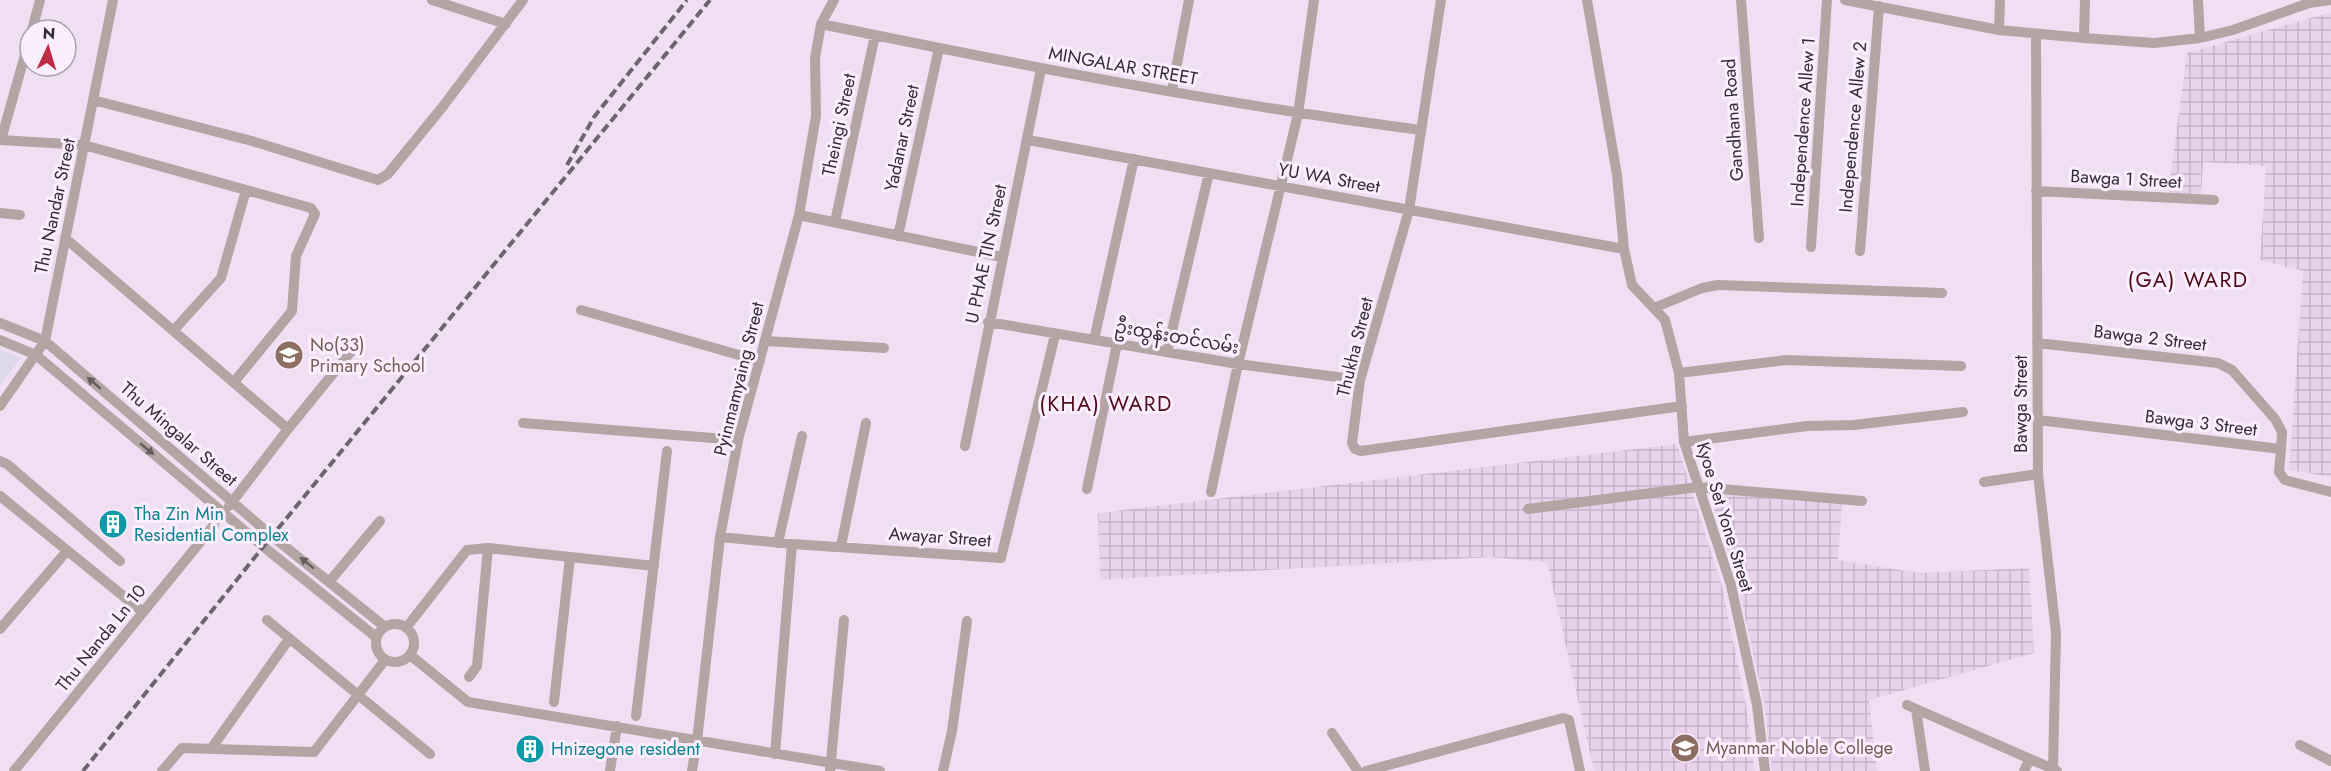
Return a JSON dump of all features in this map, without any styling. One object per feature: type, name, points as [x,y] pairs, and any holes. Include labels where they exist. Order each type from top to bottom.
[{"type":"street","points":[[35,18],[40,0]]},
{"type":"street","name":"Thu Nandar Street","points":[[0,405],[45,341],[113,0]]},
{"type":"street","points":[[432,0],[506,24]]},
{"type":"street","points":[[93,100],[252,141],[378,180],[388,174],[444,105],[523,0]]},
{"type":"street","name":"Pyinmamyaing Street","points":[[692,771],[698,741],[720,537],[738,440],[799,215],[816,116],[814,58],[821,24],[834,0]]},
{"type":"street","points":[[1172,90],[1189,0]]},
{"type":"street","points":[[1210,492],[1298,114],[1314,0]]},
{"type":"street","name":"Thukha Street","points":[[1441,0],[1408,210],[1360,380],[1352,443],[1355,449],[1360,451],[1682,406]]},
{"type":"street","name":"Kyoe Set Yone Street","points":[[1587,0],[1617,175],[1624,249],[1632,285],[1665,320],[1679,373],[1684,442],[1731,585],[1757,705],[1765,771]]},
{"type":"street","name":"Gandhana Road","points":[[1741,0],[1759,238]]},
{"type":"street","name":"Independence Allew 1","points":[[1811,247],[1827,0]]},
{"type":"street","points":[[1845,0],[1865,2],[1999,30],[2154,43],[2200,38],[2233,30],[2309,1],[2331,0]]},
{"type":"street","points":[[1999,30],[2000,0]]},
{"type":"street","points":[[2084,38],[2085,0]]},
{"type":"street","points":[[2198,0],[2200,38]]},
{"type":"street","name":"Independence Allew 2","points":[[1860,251],[1879,6]]},
{"type":"street","name":"MINGALAR STREET","points":[[821,24],[1041,69],[1172,90],[1298,114],[1421,130]]},
{"type":"street","name":"Bawga Street","points":[[2036,34],[2038,474],[2056,633],[2055,770]]},
{"type":"street","name":"Theingi Street","points":[[835,222],[875,35]]},
{"type":"street","name":"Yadanar Street","points":[[898,236],[939,48]]},
{"type":"street","name":"U PHAE TIN Street","points":[[964,446],[1041,69]]},
{"type":"street","points":[[18,78],[1,140],[84,145],[311,208],[315,214],[296,255],[292,311],[234,382]]},
{"type":"street","name":"YU WA Street","points":[[1028,140],[1624,249]]},
{"type":"street","points":[[1094,340],[1134,159]]},
{"type":"street","points":[[1167,352],[1209,173]]},
{"type":"street","points":[[174,330],[221,278],[246,190]]},
{"type":"street","name":"Bawga 1 Street","points":[[2036,191],[2214,200]]},
{"type":"street","points":[[0,213],[20,215]]},
{"type":"street","points":[[799,215],[1002,257]]},
{"type":"street","points":[[65,238],[288,429]]},
{"type":"street","points":[[1654,308],[1702,288],[1718,285],[1942,293]]},
{"type":"street","points":[[581,310],[760,361]]},
{"type":"street","name":"ဦးထွန်းတင်လမ်း","points":[[988,322],[1238,364],[1360,380]]},
{"type":"street","name":"Thu Mingalar Street","points":[[0,323],[45,341],[233,502],[385,627]]},
{"type":"street","name":"Awayar Street","points":[[720,537],[1001,558],[1055,335]]},
{"type":"street","name":"Thu Mingalar Street","points":[[0,340],[36,355],[223,513],[376,637]]},
{"type":"street","points":[[765,341],[884,348]]},
{"type":"street","name":"Bawga 2 Street","points":[[2037,343],[2218,363],[2232,370],[2275,419],[2282,432],[2281,449]]},
{"type":"street","points":[[223,513],[357,344]]},
{"type":"street","points":[[1087,489],[1117,344]]},
{"type":"street","points":[[1679,373],[1786,360],[1961,366]]},
{"type":"street","points":[[1684,442],[1807,426],[1854,425],[1963,412]]},
{"type":"street","name":"Bawga 3 Street","points":[[2038,420],[2281,449],[2279,472],[2285,480],[2331,492]]},
{"type":"street","points":[[523,423],[738,440]]},
{"type":"street","points":[[841,546],[866,423]]},
{"type":"street","points":[[778,543],[802,436]]},
{"type":"street","points":[[636,716],[667,451]]},
{"type":"street","points":[[0,461],[120,561]]},
{"type":"street","points":[[1984,482],[2038,474]]},
{"type":"street","points":[[1528,508],[1698,487],[1862,501]]},
{"type":"street","points":[[0,496],[143,612]]},
{"type":"street","points":[[329,582],[380,521]]},
{"type":"street","name":"Thu Nanda Ln 10","points":[[14,771],[214,525]]},
{"type":"street","points":[[776,754],[792,544]]},
{"type":"street","points":[[406,628],[467,550],[488,548],[654,566]]},
{"type":"street","points":[[469,677],[477,666],[488,548]]},
{"type":"street","points":[[0,629],[67,551]]},
{"type":"street","points":[[554,702],[570,557]]},
{"type":"street","points":[[267,620],[430,754]]},
{"type":"street","points":[[830,767],[844,620]]},
{"type":"street","points":[[943,771],[952,731],[967,621]]},
{"type":"street","points":[[395,624],[406,628],[413,638],[414,644],[410,655],[401,661],[385,660],[376,650],[376,637],[385,627],[395,624]]},
{"type":"street","points":[[211,749],[289,639]]},
{"type":"street","points":[[410,655],[468,702],[776,754],[830,767],[880,771]]},
{"type":"street","points":[[162,771],[182,748],[314,752],[385,660]]},
{"type":"street","points":[[1925,771],[1911,707],[2055,770]]},
{"type":"street","points":[[1366,771],[1563,718],[1569,720],[1580,771]]},
{"type":"street","points":[[610,771],[617,726]]},
{"type":"street","points":[[1332,733],[1358,771]]},
{"type":"street","points":[[2300,746],[2331,760]]},
{"type":"street","points":[[2024,771],[2030,759]]},
{"type":"shaded area","points":[[2331,13],[2331,477],[2289,470],[2303,271],[2260,260],[2266,166],[2203,162],[2201,197],[2168,195],[2187,53]]},
{"type":"shaded area","points":[[0,349],[21,358],[0,385]]},
{"type":"shaded area","points":[[1677,444],[1722,586],[1746,704],[1755,771],[1594,771],[1547,562],[1490,557],[1100,580],[1098,513]]},
{"type":"shaded area","points":[[1709,492],[1842,503],[1838,560],[1919,573],[2029,568],[2034,653],[1869,700],[1877,771],[1772,771],[1764,702],[1738,586]]},
{"type":"railway","points":[[567,165],[594,117],[687,0]]},
{"type":"railway","points":[[83,771],[710,0]]},
{"type":"place","name":"No(33) Primary School","points":[[289,355]]},
{"type":"place","name":"Tha Zin Min Residential Complex","points":[[113,524]]},
{"type":"place","name":"Myanmar Noble College","points":[[1685,748]]},
{"type":"place","name":"Hnizegone resident","points":[[530,749]]},
{"type":"district","name":"(GA) WARD","points":[[2188,280]]},
{"type":"district","name":"(KHA) WARD","points":[[1106,404]]}]
